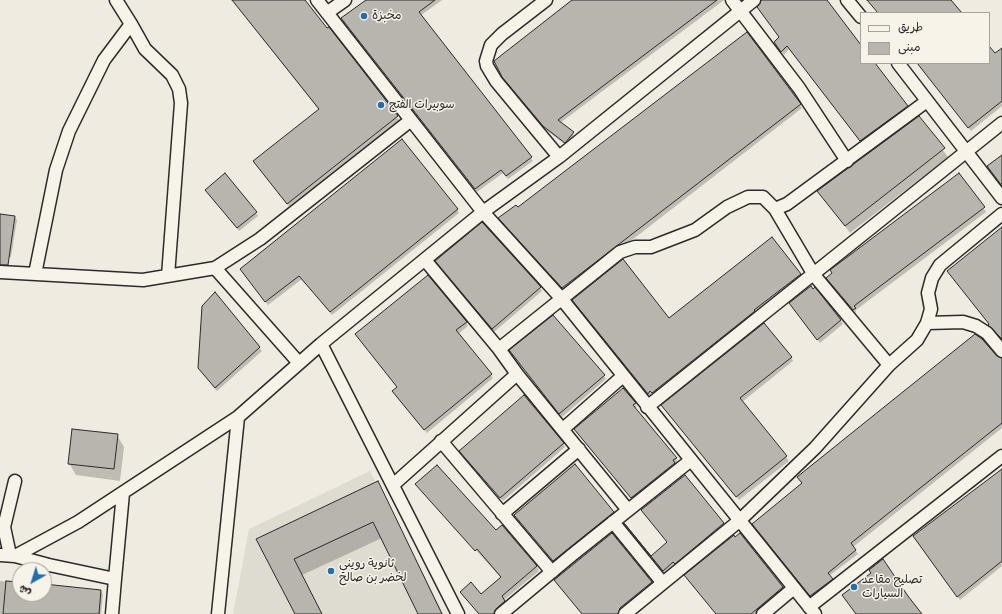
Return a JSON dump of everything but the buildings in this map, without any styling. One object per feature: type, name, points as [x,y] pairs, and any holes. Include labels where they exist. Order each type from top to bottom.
[{"type":"street","points":[[116,0],[145,49],[172,75],[179,89],[181,103],[168,276]]},
{"type":"street","points":[[317,0],[328,12],[483,212],[561,298],[647,407],[692,460],[812,610],[1002,456]]},
{"type":"street","points":[[328,12],[346,0]]},
{"type":"street","points":[[546,0],[502,34],[491,46],[486,61],[487,66],[496,81],[559,157]]},
{"type":"street","points":[[732,0],[799,88],[847,161]]},
{"type":"street","points":[[8,555],[78,522],[238,417],[321,344],[483,212],[559,157],[754,0]]},
{"type":"street","points":[[847,0],[860,16]]},
{"type":"street","points":[[35,274],[56,170],[69,131],[104,60],[131,24]]},
{"type":"street","points":[[899,64],[1002,198]]},
{"type":"street","points":[[775,209],[787,204],[927,101]]},
{"type":"street","points":[[0,272],[143,280],[215,268],[260,239],[411,120]]},
{"type":"street","points":[[647,407],[1002,123]]},
{"type":"street","points":[[499,349],[620,252],[635,247],[651,247],[695,230],[727,207],[748,196],[764,198],[775,209],[814,274],[888,365]]},
{"type":"street","points":[[624,614],[740,521],[815,448],[888,365],[916,340],[927,323],[931,309],[928,293],[932,278],[940,265],[1002,214]]},
{"type":"street","points":[[425,260],[499,349],[517,374],[628,510]]},
{"type":"street","points":[[215,268],[299,363]]},
{"type":"street","points":[[927,323],[964,322],[976,326],[987,333],[1002,351]]},
{"type":"street","points":[[321,344],[458,614]]},
{"type":"street","points":[[393,484],[517,374]]},
{"type":"street","points":[[563,429],[623,376]]},
{"type":"street","points":[[218,614],[238,417]]},
{"type":"street","points":[[441,441],[552,572]]},
{"type":"street","points":[[502,514],[579,449]]},
{"type":"street","points":[[501,614],[613,522],[692,460]]},
{"type":"street","points":[[8,555],[2,525],[15,481]]},
{"type":"street","points":[[112,614],[123,493]]},
{"type":"street","points":[[613,522],[662,582]]},
{"type":"street","points":[[8,555],[115,579]]},
{"type":"street","points":[[763,614],[794,588]]},
{"type":"shaded area","name":"ثانوية رويني لخضر بن صالح","points":[[370,471],[443,614],[233,614],[249,529]]},
{"type":"place","name":"مخبزة","points":[[364,16]]},
{"type":"place","name":"سوبيرات الفتح","points":[[381,105]]},
{"type":"place","name":"ثانوية رويني لخضر بن صالح","points":[[331,571]]},
{"type":"place","name":"تصليح مقاعد السيارات","points":[[854,587]]}]
